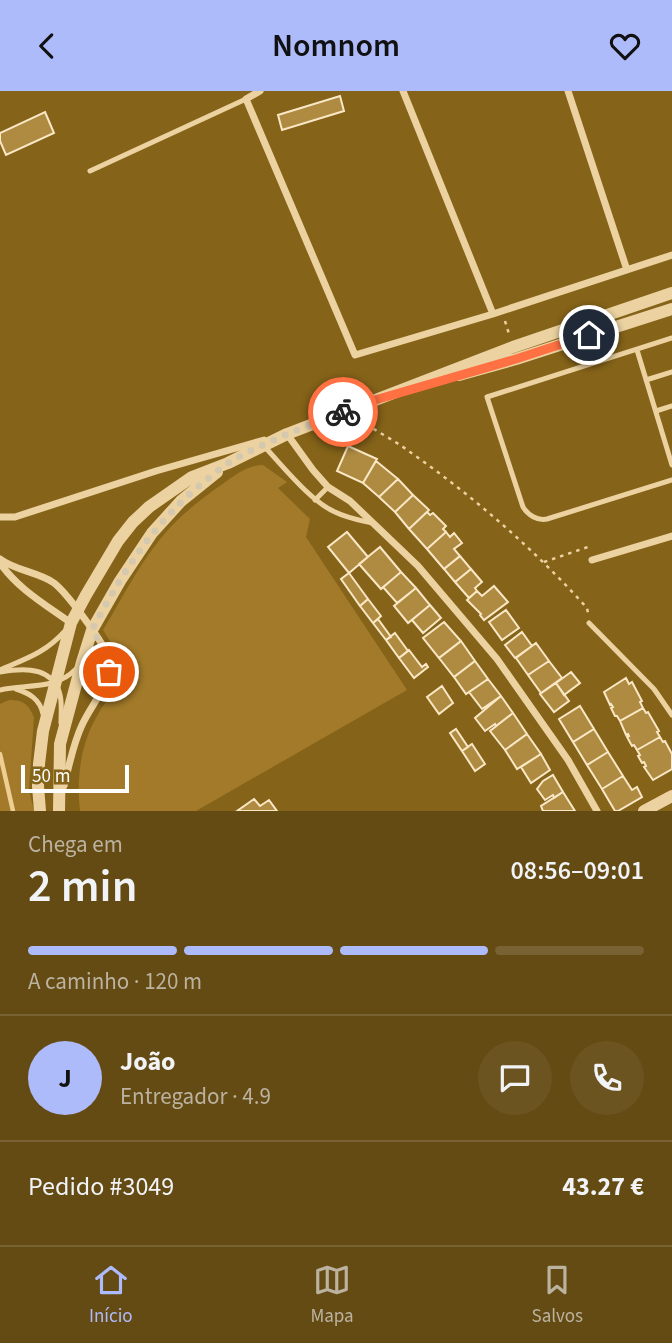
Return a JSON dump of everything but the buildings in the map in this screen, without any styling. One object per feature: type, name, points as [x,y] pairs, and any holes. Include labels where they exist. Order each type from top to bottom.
[{"type":"street","points":[[260,91],[246,99],[355,355],[492,314],[672,255]]},
{"type":"street","points":[[403,91],[492,314]]},
{"type":"street","points":[[568,91],[627,270]]},
{"type":"street","points":[[40,811],[38,786],[43,731],[71,623],[118,541],[133,522],[158,500],[192,477],[287,434],[513,347],[672,293]]},
{"type":"street","points":[[375,400],[516,359],[672,309]]},
{"type":"street","points":[[287,434],[328,487],[350,501],[418,566],[497,659],[568,760],[597,811]]},
{"type":"street","points":[[0,517],[15,517],[156,471],[287,434]]},
{"type":"street","points":[[59,808],[60,744],[92,630],[152,533],[181,501],[228,463]]},
{"type":"street","points":[[592,560],[672,536]]},
{"type":"street","points":[[0,561],[52,582],[92,630],[110,662],[105,684],[82,725],[74,747],[59,808]]},
{"type":"street","points":[[0,561],[9,576],[71,623]]},
{"type":"street","points":[[644,811],[672,796]]},
{"type":"lane","points":[[90,171],[246,99]]},
{"type":"lane","points":[[589,335],[672,316]]},
{"type":"lane","points":[[672,338],[487,397],[523,507],[529,515],[538,520],[672,480]]},
{"type":"lane","points":[[637,350],[669,444],[672,465]]},
{"type":"lane","points":[[646,380],[672,372]]},
{"type":"lane","points":[[656,411],[672,406]]},
{"type":"lane","points":[[264,445],[315,500],[333,512],[375,523]]},
{"type":"lane","points":[[315,500],[328,487]]},
{"type":"lane","points":[[0,671],[52,644],[71,623]]},
{"type":"lane","points":[[589,623],[654,689],[672,715]]},
{"type":"lane","points":[[0,690],[55,683],[74,672],[82,662]]},
{"type":"lane","points":[[0,671],[33,670],[55,683],[61,705],[60,744]]},
{"type":"lane","points":[[13,688],[28,693],[36,700],[42,710],[43,731]]},
{"type":"path","points":[[345,411],[409,451],[475,502],[544,562],[587,608],[589,623]]},
{"type":"path","points":[[544,562],[588,547],[592,560]]},
{"type":"shaded area","points":[[263,465],[287,482],[278,488],[310,519],[306,537],[407,690],[196,811],[80,811],[80,773],[85,744],[118,674],[118,662],[103,630],[141,566],[173,524],[199,501],[236,475],[251,467]]},
{"type":"shaded area","points":[[9,700],[25,704],[34,717],[29,790],[34,811],[0,811],[0,704]]},
{"type":"waterway","points":[[0,754],[13,811]]},
{"type":"way so far","points":[[109,672],[107,653],[92,630],[140,549],[164,518],[228,463],[287,434],[343,412]]},
{"type":"route","points":[[343,412],[589,335]]}]
